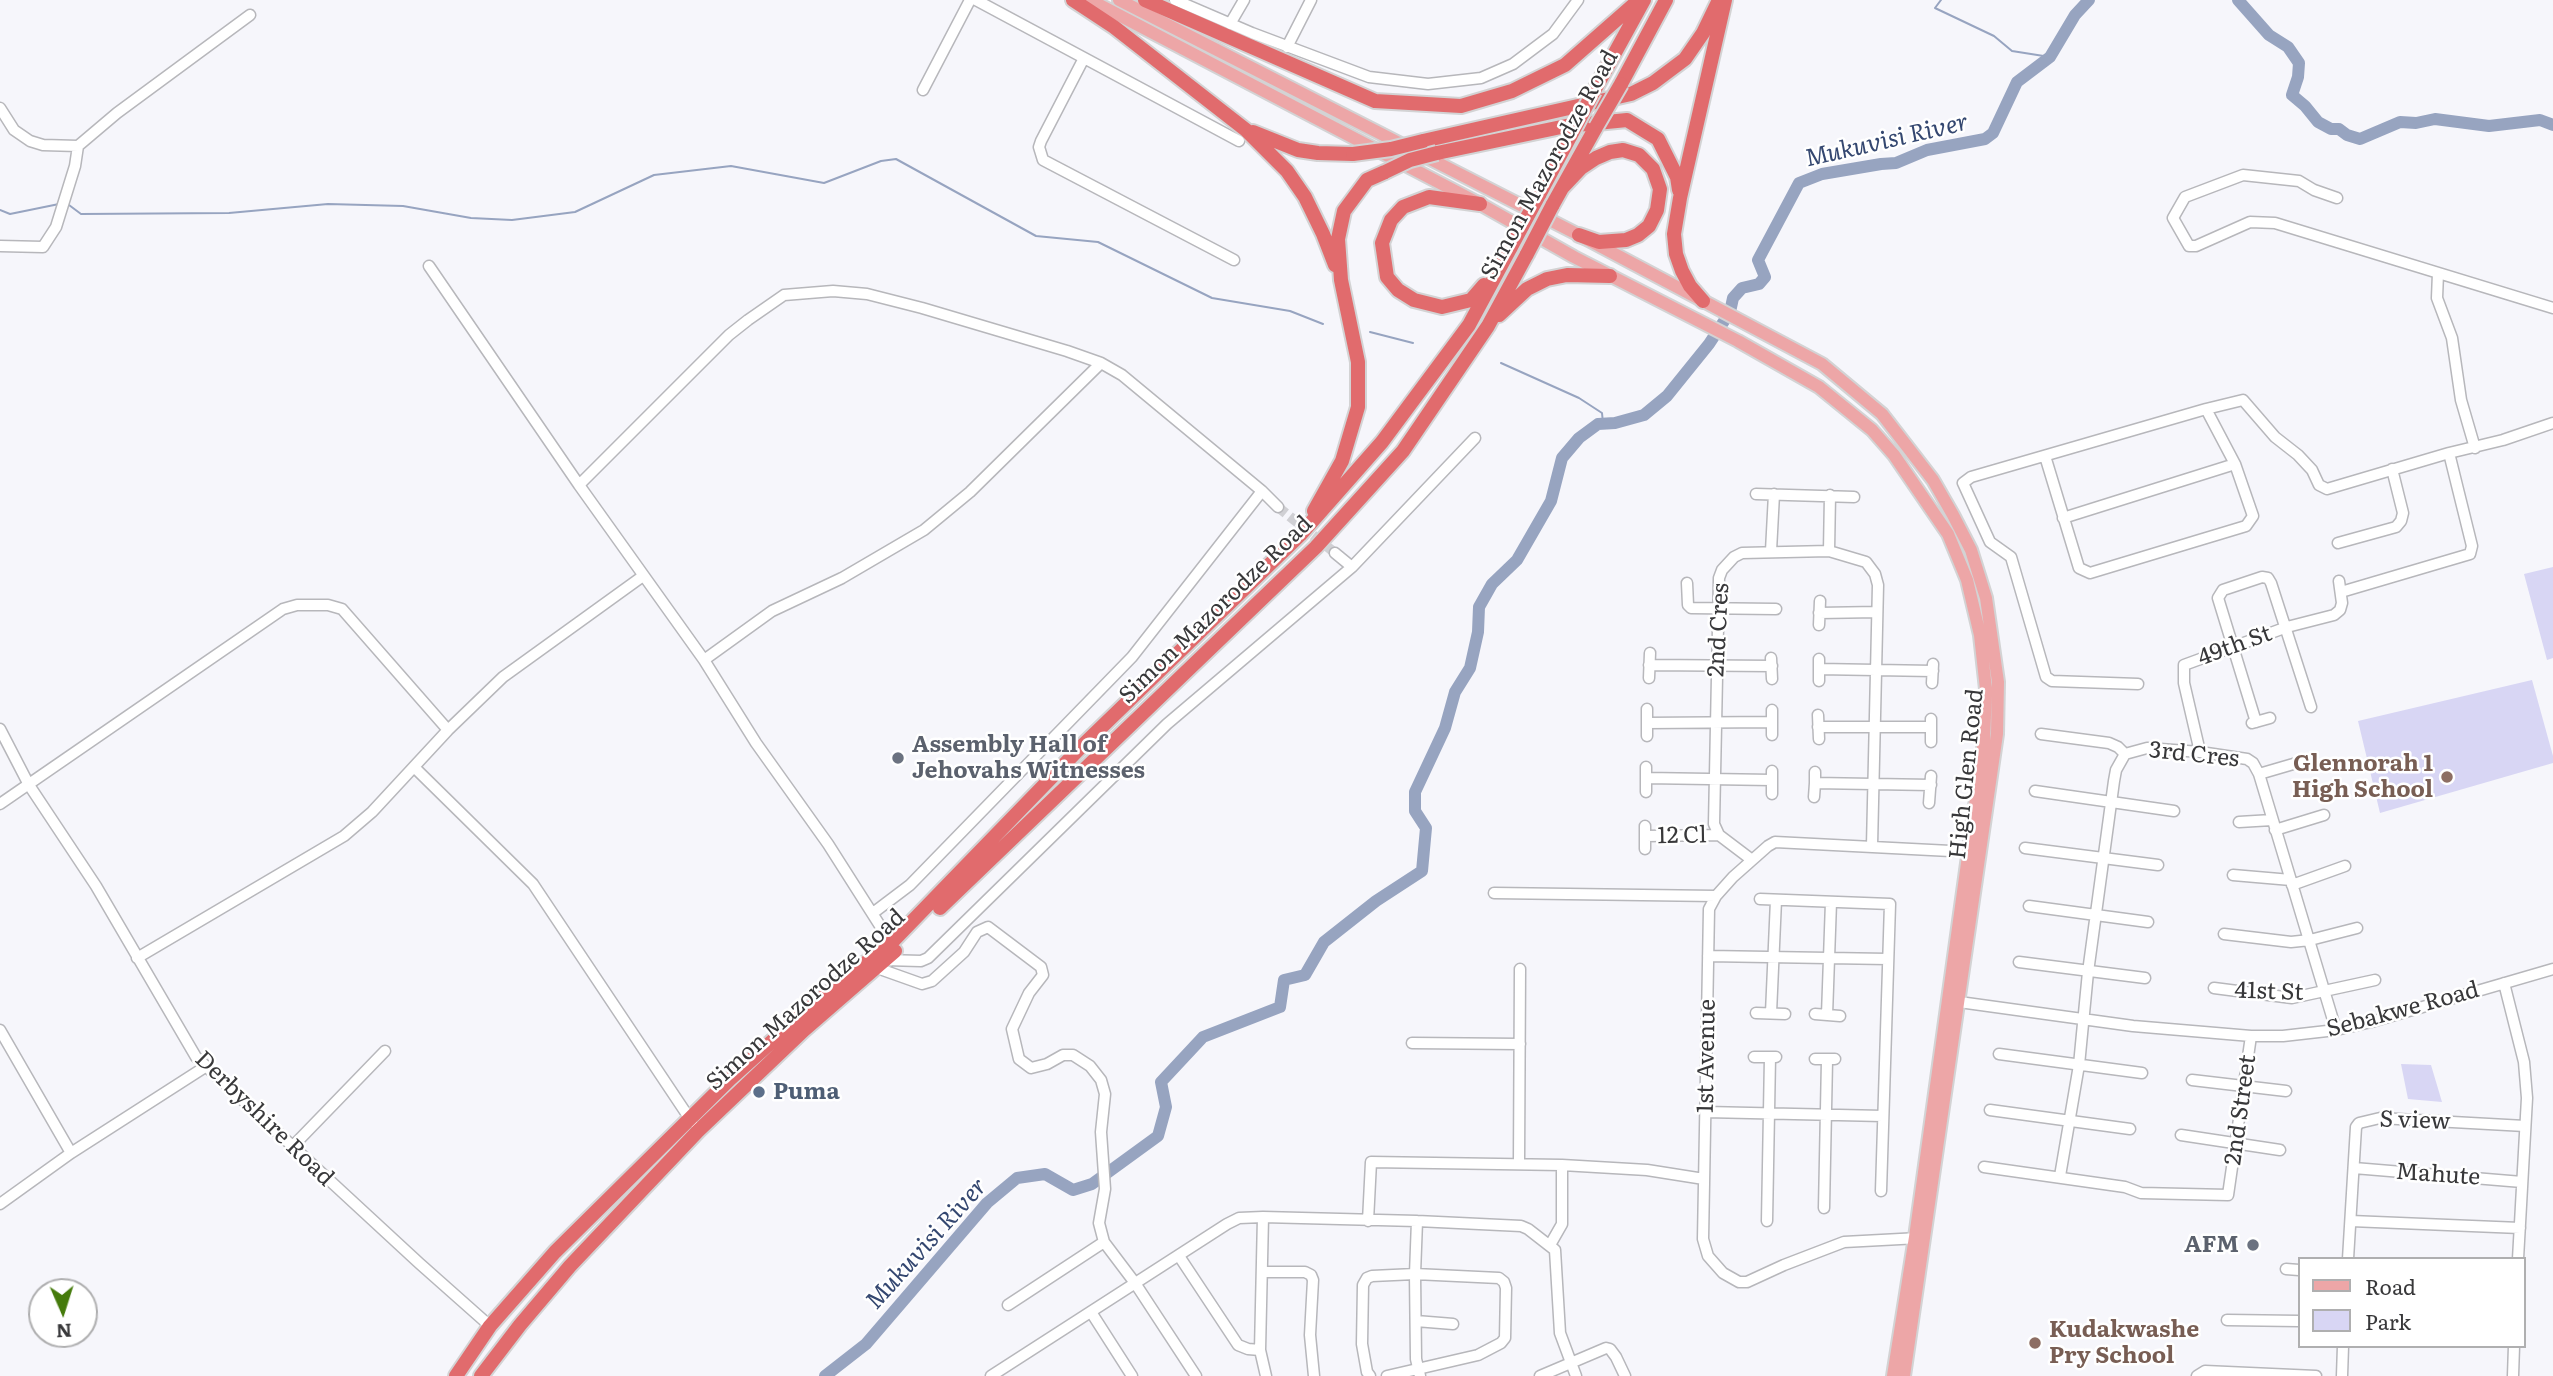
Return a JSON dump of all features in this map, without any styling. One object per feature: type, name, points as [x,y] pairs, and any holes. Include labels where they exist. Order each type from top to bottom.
[{"type":"highway","points":[[1073,0],[1114,27],[1287,171],[1323,234],[1341,280]]},
{"type":"highway","points":[[1145,0],[1375,101],[1461,106],[1512,91],[1565,65],[1641,0]]},
{"type":"highway","name":"Simon Mazorodze Road","points":[[456,1376],[490,1326],[555,1252],[690,1118],[798,1018],[891,943],[1082,746],[1300,535],[1390,431],[1469,325],[1641,0]]},
{"type":"highway","name":"Simon Mazorodze Road","points":[[481,1376],[570,1266],[698,1131],[804,1030],[881,964],[1316,547],[1403,451],[1488,326],[1667,0]]},
{"type":"highway","points":[[1243,135],[1298,150],[1353,154],[1391,149],[1631,94],[1653,83],[1685,59],[1703,33],[1719,0]]},
{"type":"highway","points":[[1703,300],[1689,286],[1676,254],[1674,234],[1725,0]]},
{"type":"highway","points":[[1300,535],[1342,461],[1358,407],[1358,362],[1341,280],[1338,239],[1344,211],[1367,180],[1410,160],[1437,153],[1566,125],[1627,120],[1658,139],[1677,177],[1680,198]]},
{"type":"highway","points":[[1563,187],[1581,168],[1596,158],[1623,150],[1639,155],[1653,169],[1660,189],[1657,210],[1649,226],[1638,235],[1626,240],[1599,242],[1579,235]]},
{"type":"highway","points":[[1480,204],[1429,197],[1403,207],[1391,220],[1382,243],[1387,278],[1398,290],[1414,300],[1442,307],[1471,300],[1498,270]]},
{"type":"highway","points":[[1488,326],[1527,289],[1547,279],[1567,275],[1611,276]]},
{"type":"main road","name":"High Glen Road","points":[[1090,0],[1738,341],[1819,387],[1872,430],[1895,455],[1948,534],[1959,556],[1974,605],[1986,689],[1984,741],[1954,1001]]},
{"type":"main road","name":"High Glen Road","points":[[1119,0],[1579,235],[1822,364],[1882,414],[1933,480],[1953,515],[1980,573],[1996,653],[1997,734],[1954,1001],[1920,1238],[1904,1376]]},
{"type":"main road","name":"High Glen Road","points":[[1893,1376],[1920,1238]]},
{"type":"street","points":[[923,90],[970,0]]},
{"type":"street","points":[[976,0],[1084,58],[1243,135]]},
{"type":"street","points":[[1175,0],[1287,47],[1369,77],[1428,84],[1481,78],[1513,64],[1553,34],[1578,0]]},
{"type":"street","points":[[1230,24],[1244,0]]},
{"type":"street","points":[[1287,47],[1311,0]]},
{"type":"street","points":[[0,108],[15,130],[30,141],[43,145],[78,146],[150,87],[250,15]]},
{"type":"street","points":[[1084,58],[1041,141],[1043,160],[1234,260]]},
{"type":"street","points":[[0,246],[43,247],[56,227],[75,166],[78,146]]},
{"type":"street","points":[[2337,198],[2299,181],[2243,175],[2185,197],[2173,218],[2189,246],[2196,246],[2250,222],[2275,223],[2553,308]]},
{"type":"street","points":[[429,266],[579,485],[704,660],[756,743],[828,845],[891,943]]},
{"type":"street","points":[[2438,273],[2437,298],[2452,338],[2461,400],[2475,448]]},
{"type":"street","points":[[579,485],[729,335],[778,298],[792,293],[833,290],[867,294],[1101,363],[1122,375],[1278,507]]},
{"type":"street","points":[[704,660],[772,611],[842,578],[924,530],[970,492],[1101,363]]},
{"type":"street","points":[[2138,684],[2052,681],[2046,677],[2011,556],[1990,542],[1963,483],[1971,477],[2243,400],[2275,438],[2298,455],[2323,488],[2332,488],[2449,453],[2475,448],[2553,423]]},
{"type":"street","points":[[2045,456],[2079,568],[2090,573],[2246,526],[2253,516],[2235,464],[2206,409]]},
{"type":"street","points":[[881,964],[928,958],[1167,724],[1352,567],[1475,439]]},
{"type":"street","name":"49th St","points":[[2200,752],[2184,683],[2184,665],[2287,627],[2334,615],[2340,610],[2340,586],[2470,554],[2472,546],[2449,453]]},
{"type":"street","points":[[2063,518],[2235,464]]},
{"type":"street","points":[[2338,543],[2396,527],[2401,521],[2403,513],[2392,469]]},
{"type":"street","points":[[873,914],[910,885],[1132,657],[1262,491]]},
{"type":"street","points":[[1756,494],[1854,497]]},
{"type":"street","points":[[1772,551],[1774,494]]},
{"type":"street","points":[[1829,551],[1830,495]]},
{"type":"street","name":"2nd Cres","points":[[1719,835],[1714,824],[1719,578],[1722,570],[1741,553],[1829,551],[1866,562],[1878,585],[1872,846]]},
{"type":"street","points":[[1335,553],[1352,567]]},
{"type":"street","points":[[137,958],[344,836],[372,812],[448,730],[502,677],[643,576]]},
{"type":"street","points":[[2270,718],[2254,723],[2218,598],[2223,590],[2262,577],[2268,579],[2287,627],[2311,707]]},
{"type":"street","points":[[1688,583],[1689,607],[1777,608]]},
{"type":"street","points":[[0,804],[283,609],[297,605],[328,605],[342,609],[448,730]]},
{"type":"street","points":[[1819,625],[1819,607],[1877,612]]},
{"type":"street","points":[[1649,678],[1650,653]]},
{"type":"street","points":[[1649,665],[1717,666],[1772,662],[1772,679]]},
{"type":"street","points":[[1819,681],[1819,664],[1875,669],[1933,668],[1932,683]]},
{"type":"street","points":[[1647,709],[1647,736]]},
{"type":"street","points":[[1772,710],[1772,735]]},
{"type":"street","points":[[1818,715],[1819,739]]},
{"type":"street","points":[[1647,723],[1772,722]]},
{"type":"street","points":[[1818,727],[1931,723],[1931,742]]},
{"type":"street","name":"Derbyshire Road","points":[[0,729],[29,785],[96,886],[190,1048],[205,1067],[490,1326]]},
{"type":"street","points":[[2041,734],[2109,743],[2125,754]]},
{"type":"street","name":"3rd Cres","points":[[2060,1176],[2078,1065],[2116,769],[2125,754],[2147,748],[2200,752],[2247,759],[2253,763],[2259,774],[2336,1030]]},
{"type":"street","points":[[2259,774],[2307,760]]},
{"type":"street","points":[[415,768],[533,884],[698,1131]]},
{"type":"street","points":[[1646,792],[1646,773],[1716,780],[1772,776],[1772,794]]},
{"type":"street","points":[[1814,797],[1815,778],[1872,784],[1931,781],[1930,803]]},
{"type":"street","points":[[2035,791],[2174,811]]},
{"type":"street","points":[[2239,822],[2273,825],[2324,815]]},
{"type":"street","name":"12 Cl","points":[[1645,849],[1645,831],[1719,835]]},
{"type":"street","points":[[1719,835],[1752,860]]},
{"type":"street","points":[[1494,893],[1716,896],[1752,860],[1775,842],[1970,852]]},
{"type":"street","points":[[2025,848],[2158,865]]},
{"type":"street","points":[[2233,875],[2292,883],[2346,866]]},
{"type":"street","name":"1st Avenue","points":[[1716,896],[1709,909],[1703,1239],[1705,1249],[1723,1273],[1739,1282],[1753,1281],[1784,1265],[1844,1242],[1920,1238]]},
{"type":"street","points":[[1760,900],[1890,904],[1881,1191]]},
{"type":"street","points":[[1771,1013],[1776,900]]},
{"type":"street","points":[[1827,1014],[1831,902]]},
{"type":"street","points":[[2029,906],[2148,922]]},
{"type":"street","points":[[881,964],[922,984],[932,981],[964,952],[977,932],[988,927],[1041,967],[1043,975],[1029,993],[1012,1029],[1019,1059],[1031,1068],[1047,1064],[1063,1055],[1073,1055],[1097,1073],[1105,1094],[1101,1132],[1105,1189],[1099,1218],[1104,1242],[1135,1283],[1196,1376]]},
{"type":"street","points":[[2224,934],[2291,942],[2357,928]]},
{"type":"street","points":[[1709,956],[1888,959]]},
{"type":"street","points":[[2020,962],[2145,978]]},
{"type":"street","points":[[1519,1163],[1520,969]]},
{"type":"street","name":"Sebakwe Road","points":[[1954,1001],[2084,1020],[2251,1036],[2283,1036],[2336,1030],[2371,1022],[2553,969]]},
{"type":"street","name":"41st St","points":[[2214,988],[2292,998],[2375,980]]},
{"type":"street","points":[[2504,983],[2524,1062],[2527,1098],[2518,1257]]},
{"type":"street","points":[[1756,1013],[1785,1014]]},
{"type":"street","points":[[1815,1014],[1840,1016]]},
{"type":"street","points":[[0,1030],[71,1153]]},
{"type":"street","name":"2nd Street","points":[[2060,1176],[2125,1187],[2141,1193],[2228,1195],[2251,1036]]},
{"type":"street","points":[[1412,1043],[1520,1044]]},
{"type":"street","points":[[292,1147],[385,1051]]},
{"type":"street","points":[[1999,1054],[2142,1072]]},
{"type":"street","points":[[1754,1057],[1773,1057],[1768,1114],[1767,1222]]},
{"type":"street","points":[[1815,1059],[1831,1059],[1826,1116],[1824,1208]]},
{"type":"street","points":[[0,1204],[71,1153],[205,1067]]},
{"type":"street","points":[[2192,1080],[2286,1091]]},
{"type":"street","points":[[1990,1110],[2130,1129]]},
{"type":"street","points":[[1706,1112],[1883,1116]]},
{"type":"street","name":"S view","points":[[2348,1257],[2356,1127],[2364,1120],[2380,1118],[2525,1126]]},
{"type":"street","points":[[2181,1135],[2280,1150]]},
{"type":"street","points":[[1368,1221],[1371,1162],[1519,1163],[1647,1170],[1704,1180]]},
{"type":"street","points":[[1550,1245],[1562,1224],[1562,1166]]},
{"type":"street","points":[[1984,1167],[2060,1176]]},
{"type":"street","name":"Mahute","points":[[2354,1168],[2522,1182]]},
{"type":"street","points":[[1263,1217],[1260,1350],[1266,1376]]},
{"type":"street","points":[[991,1376],[1227,1224],[1239,1219],[1263,1217],[1521,1226],[1550,1245],[1556,1256],[1560,1334],[1576,1376]]},
{"type":"street","points":[[1417,1221],[1415,1274],[1419,1372]]},
{"type":"street","points":[[2351,1221],[2520,1228]]},
{"type":"street","points":[[1008,1305],[1104,1242]]},
{"type":"street","points":[[1179,1256],[1238,1345],[1260,1350]]},
{"type":"street","points":[[2286,1269],[2298,1270]]},
{"type":"street","points":[[1263,1272],[1305,1272],[1311,1275],[1310,1335],[1314,1376]]},
{"type":"street","points":[[1370,1376],[1362,1344],[1365,1282],[1372,1276],[1415,1274],[1499,1278],[1506,1288],[1505,1338],[1501,1343],[1478,1355],[1419,1372],[1387,1376]]},
{"type":"street","points":[[1091,1312],[1132,1376]]},
{"type":"street","points":[[2227,1320],[2298,1321]]},
{"type":"street","points":[[1416,1321],[1453,1324]]},
{"type":"street","points":[[1540,1376],[1601,1348],[1610,1349],[1625,1376]]},
{"type":"street","points":[[2342,1376],[2343,1348]]},
{"type":"street","points":[[2513,1376],[2514,1348]]},
{"type":"street","points":[[2197,1376],[2205,1371],[2316,1376]]},
{"type":"green space","points":[[2553,567],[2553,658],[2547,660],[2524,574]]},
{"type":"green space","points":[[2532,680],[2553,763],[2380,813],[2358,721]]},
{"type":"green space","points":[[2401,1064],[2431,1065],[2442,1102],[2408,1099]]},
{"type":"waterway","points":[[1941,0],[1935,8],[1994,36],[2012,51],[2050,57]]},
{"type":"waterway","name":"Mukuvisi River","points":[[825,1376],[866,1344],[987,1203],[1017,1178],[1045,1174],[1073,1190],[1092,1184],[1158,1136],[1166,1107],[1161,1082],[1203,1037],[1280,1007],[1284,980],[1305,975],[1324,942],[1376,901],[1422,871],[1426,828],[1415,811],[1415,792],[1445,728],[1455,692],[1470,668],[1478,632],[1479,607],[1492,584],[1517,560],[1551,501],[1562,458],[1579,438],[1598,424],[1615,423],[1644,415],[1667,396],[1709,344],[1730,312],[1733,298],[1742,288],[1759,284],[1765,277],[1758,260],[1799,183],[1822,174],[1896,163],[1927,150],[1985,139],[1993,133],[2017,82],[2050,57],[2075,15],[2089,0]]},
{"type":"waterway","name":"Mukuvisi River","points":[[2238,0],[2269,35],[2288,47],[2299,63],[2292,95],[2318,122],[2331,129],[2339,129],[2360,139],[2400,122],[2416,123],[2435,119],[2489,126],[2540,120],[2553,125]]},
{"type":"waterway","points":[[69,205],[81,214],[229,213],[328,204],[403,206],[471,218],[512,220],[575,212],[654,175],[731,166],[824,183],[881,161],[896,159],[1036,236],[1098,242],[1212,298],[1290,311],[1323,324]]},
{"type":"waterway","points":[[0,210],[10,214],[59,204]]},
{"type":"waterway","points":[[1370,332],[1413,343]]},
{"type":"waterway","points":[[1501,363],[1579,398],[1602,413],[1603,423]]},
{"type":"tunnel","points":[[1278,507],[1335,553]]},
{"type":"place","name":"Assembly Hall of Jehovahs Witnesses","points":[[898,758]]},
{"type":"place","name":"Glennorah 1 High School","points":[[2447,777]]},
{"type":"place","name":"Puma","points":[[759,1092]]},
{"type":"place","name":"AFM","points":[[2253,1245]]},
{"type":"place","name":"Kudakwashe Pry School","points":[[2035,1343]]}]
